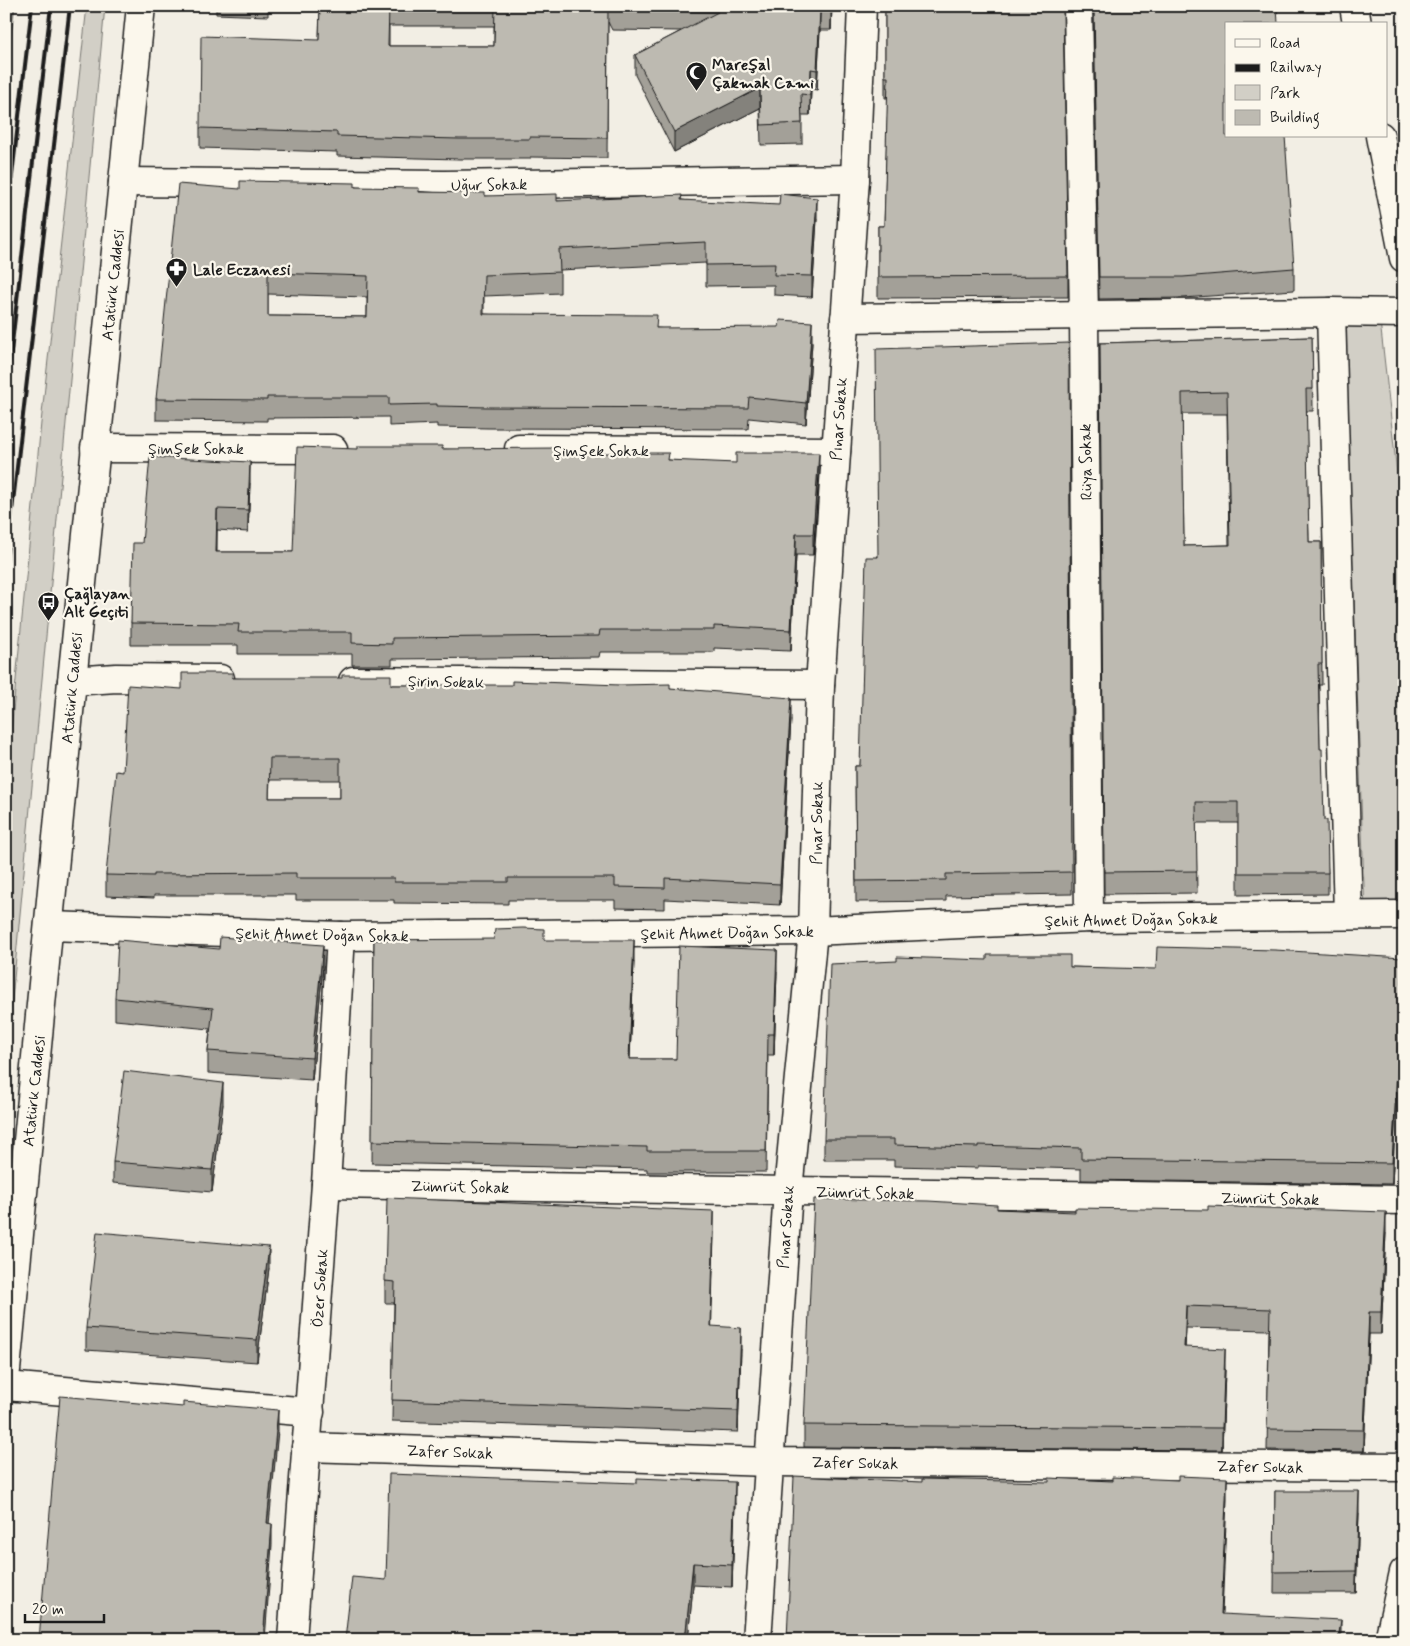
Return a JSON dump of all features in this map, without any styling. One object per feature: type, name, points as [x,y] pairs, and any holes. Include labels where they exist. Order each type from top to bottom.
[{"type":"street","name":"Atatürk Caddesi","points":[[6,1370],[95,448],[141,6]]},
{"type":"street","name":"Pınar Sokak","points":[[757,1640],[788,1191],[813,931],[820,685],[854,179],[862,6]]},
{"type":"street","name":"Rüya Sokak","points":[[1078,6],[1084,316],[1089,918]]},
{"type":"street","points":[[1354,6],[1358,22]]},
{"type":"street","points":[[1380,138],[1404,258]]},
{"type":"street","name":"Uğur Sokak","points":[[123,182],[444,185],[854,179]]},
{"type":"street","points":[[1331,312],[1348,915]]},
{"type":"street","points":[[845,318],[1331,312],[1404,313]]},
{"type":"street","name":"Şimşek Sokak","points":[[95,448],[356,449]]},
{"type":"street","name":"Şimşek Sokak","points":[[496,449],[836,450]]},
{"type":"street","points":[[72,681],[116,678],[244,680]]},
{"type":"street","name":"Şirin Sokak","points":[[324,680],[820,685]]},
{"type":"street","name":"Şehit Ahmet Doğan Sokak","points":[[49,926],[341,936],[813,931],[1089,918],[1404,915]]},
{"type":"street","name":"Özer Sokak","points":[[292,1640],[326,1184],[341,936]]},
{"type":"street","name":"Zümrüt Sokak","points":[[326,1184],[1404,1200]]},
{"type":"street","points":[[6,1386],[310,1412]]},
{"type":"street","name":"Zafer Sokak","points":[[306,1447],[769,1462],[1404,1468]]},
{"type":"street","points":[[1390,1640],[1404,1572]]},
{"type":"green space","points":[[87,6],[105,6],[6,1064],[6,783],[41,423]]},
{"type":"green space","points":[[1379,312],[1404,536],[1404,915],[1365,915],[1344,313]]},
{"type":"building","points":[[320,6],[389,6],[388,46],[494,46],[495,6],[608,6],[607,138],[530,137],[530,139],[459,139],[337,136],[337,132],[200,128],[201,36],[319,40]]},
{"type":"building","points":[[610,6],[831,6],[831,10],[820,10],[817,70],[811,69],[810,95],[801,94],[802,123],[761,125],[760,88],[674,132],[635,55],[718,12],[612,10]]},
{"type":"building","points":[[885,6],[1059,6],[1059,11],[1063,11],[1068,276],[878,277],[878,226],[884,226],[888,77],[885,77]]},
{"type":"building","points":[[1100,6],[1277,6],[1278,22],[1225,22],[1225,138],[1285,138],[1294,268],[1183,277],[1099,277],[1094,9],[1099,9]]},
{"type":"building","points":[[240,181],[355,183],[355,187],[419,188],[419,192],[485,193],[485,196],[557,194],[557,201],[682,195],[681,200],[779,205],[780,194],[817,198],[812,276],[774,275],[775,264],[706,265],[706,242],[559,249],[560,272],[484,275],[483,314],[657,315],[656,328],[779,327],[780,320],[812,322],[806,403],[749,397],[748,408],[488,407],[437,406],[437,404],[389,405],[389,397],[267,397],[267,400],[156,399],[178,184],[240,189]],"holes":[[[268,273],[368,276],[367,317],[268,316]]]},
{"type":"building","points":[[1312,337],[1313,389],[1306,389],[1309,542],[1321,542],[1322,664],[1318,664],[1320,749],[1322,749],[1324,820],[1327,820],[1328,873],[1238,873],[1238,802],[1196,802],[1197,871],[1104,872],[1100,343]],"holes":[[[1227,392],[1230,545],[1184,546],[1182,393]]]},
{"type":"building","points":[[1069,343],[1072,872],[946,874],[946,880],[856,881],[855,766],[860,766],[866,557],[878,557],[876,349]]},
{"type":"building","points":[[358,446],[442,446],[442,449],[556,448],[556,453],[669,453],[668,460],[736,463],[736,453],[819,453],[813,534],[796,534],[791,630],[714,626],[714,630],[600,630],[599,636],[392,638],[392,644],[352,643],[352,632],[238,632],[239,624],[131,623],[133,543],[142,543],[150,457],[250,462],[248,510],[217,509],[216,552],[293,552],[297,447],[358,449]]},
{"type":"building","points":[[182,673],[232,673],[232,678],[342,678],[342,675],[391,675],[391,685],[512,685],[512,681],[620,685],[670,684],[670,688],[791,698],[780,884],[665,878],[665,888],[615,887],[615,878],[508,878],[508,882],[394,882],[394,878],[296,878],[296,873],[154,874],[154,876],[106,875],[116,771],[123,772],[128,685],[182,689]],"holes":[[[270,758],[340,758],[340,798],[269,798]]]},
{"type":"building","points":[[495,929],[544,929],[544,940],[634,940],[629,1059],[676,1059],[679,946],[777,950],[774,1034],[768,1034],[766,1151],[647,1151],[647,1147],[372,1141],[374,940],[494,939]]},
{"type":"building","points":[[220,937],[323,945],[312,1058],[208,1051],[213,1008],[115,998],[118,940],[219,949]]},
{"type":"building","points":[[1157,947],[1275,950],[1403,958],[1392,1163],[1081,1159],[1081,1148],[894,1145],[894,1139],[824,1139],[830,964],[897,961],[897,957],[987,960],[987,955],[1070,955],[1070,967],[1156,969]]},
{"type":"building","points":[[124,1071],[223,1083],[212,1170],[113,1162]]},
{"type":"building","points":[[387,1198],[714,1211],[711,1326],[741,1328],[738,1411],[392,1400],[395,1282],[385,1281]]},
{"type":"building","points":[[814,1199],[928,1201],[997,1205],[997,1209],[1075,1212],[1075,1208],[1208,1210],[1208,1206],[1386,1212],[1381,1312],[1369,1312],[1364,1430],[1267,1429],[1270,1309],[1186,1306],[1184,1347],[1225,1349],[1222,1428],[804,1425]]},
{"type":"building","points":[[97,1232],[269,1247],[257,1340],[86,1328]]},
{"type":"building","points":[[60,1396],[183,1407],[183,1402],[278,1410],[267,1523],[272,1524],[263,1640],[39,1640]]},
{"type":"building","points":[[389,1474],[637,1483],[637,1478],[735,1482],[732,1565],[693,1563],[685,1640],[345,1640],[352,1577],[386,1580]]},
{"type":"building","points":[[794,1476],[922,1482],[922,1479],[1049,1482],[1049,1478],[1112,1481],[1112,1477],[1178,1480],[1178,1476],[1227,1478],[1221,1614],[1341,1620],[1338,1640],[787,1640]]},
{"type":"building","points":[[1275,1491],[1359,1491],[1356,1571],[1274,1572]]},
{"type":"railway","points":[[6,61],[13,6]]},
{"type":"railway","points":[[6,226],[32,6]]},
{"type":"railway","points":[[6,395],[51,6]]},
{"type":"railway","points":[[6,563],[70,6]]},
{"type":"place","name":"Mareşal Çakmak Cami","points":[[696,92]]},
{"type":"place","name":"Lale Eczanesi","points":[[177,288]]},
{"type":"place","name":"Çağlayan Alt Geçiti","points":[[48,621]]}]
